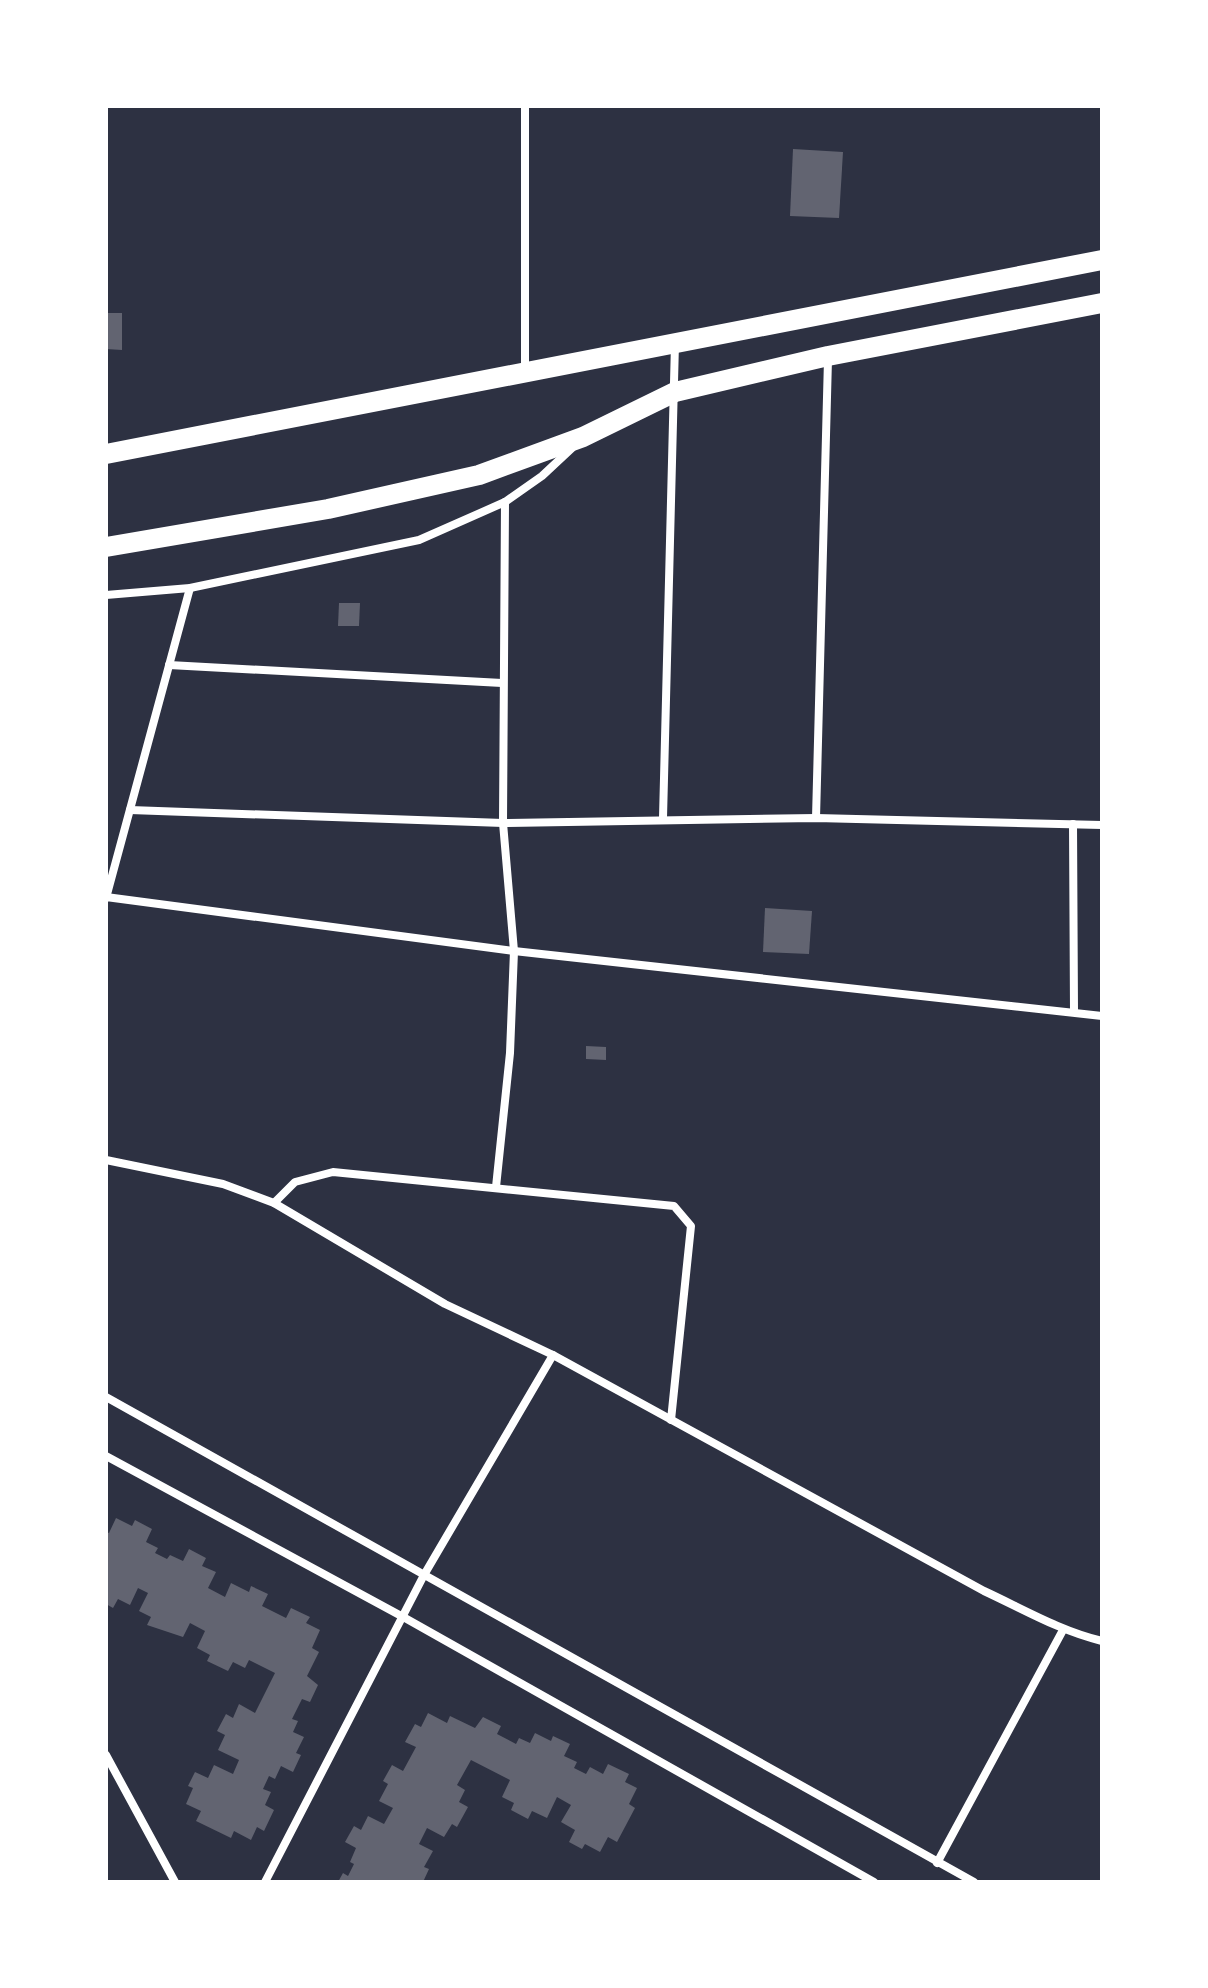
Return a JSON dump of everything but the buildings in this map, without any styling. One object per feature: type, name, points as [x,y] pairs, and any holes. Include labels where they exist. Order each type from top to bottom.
[{"type":"main road","points":[[106,454],[1102,260]]},
{"type":"main road","points":[[106,547],[328,509],[479,475],[583,437],[675,392],[828,356],[1102,303]]},
{"type":"street","points":[[525,106],[525,372]]},
{"type":"street","points":[[663,818],[675,341]]},
{"type":"street","points":[[816,818],[828,356]]},
{"type":"street","points":[[106,595],[190,588],[419,540],[505,502],[542,476],[583,437]]},
{"type":"street","points":[[496,1187],[510,1053],[514,951],[503,823],[505,502]]},
{"type":"street","points":[[190,588],[106,898],[514,951],[1102,1016]]},
{"type":"street","points":[[169,665],[502,683]]},
{"type":"street","points":[[130,810],[503,823],[663,818],[816,818],[1102,825]]},
{"type":"street","points":[[1073,824],[1074,1012]]},
{"type":"street","points":[[106,1160],[223,1184],[274,1203],[445,1304],[553,1355],[984,1591],[1063,1630],[1102,1641]]},
{"type":"street","points":[[274,1203],[295,1182],[333,1172],[674,1206],[691,1226],[671,1420]]},
{"type":"street","points":[[265,1882],[405,1618],[424,1575],[553,1355]]},
{"type":"street","points":[[106,1397],[974,1882]]},
{"type":"street","points":[[106,1456],[405,1618],[874,1882]]},
{"type":"street","points":[[937,1863],[1063,1630]]},
{"type":"street","points":[[106,1755],[175,1882]]}]
